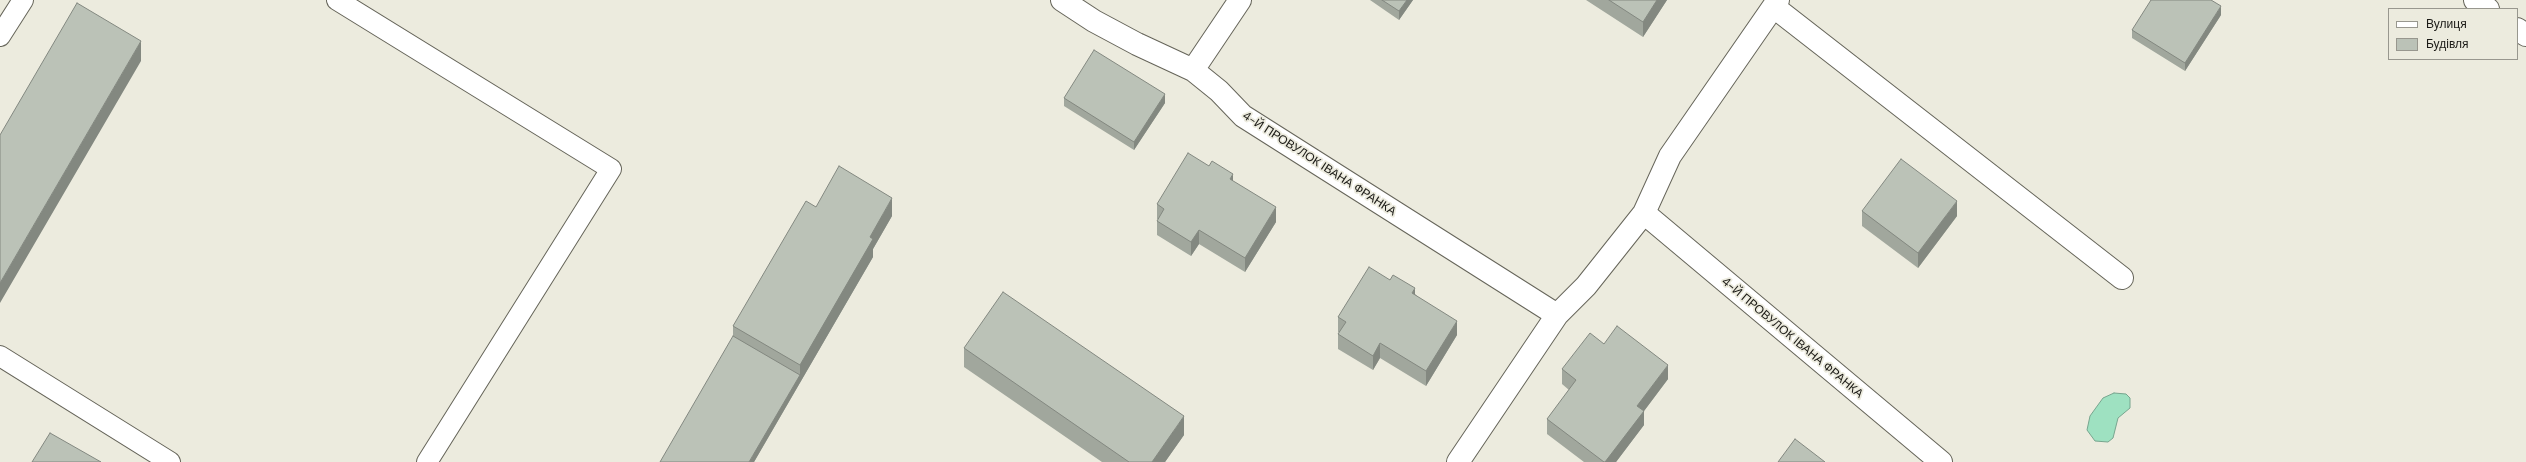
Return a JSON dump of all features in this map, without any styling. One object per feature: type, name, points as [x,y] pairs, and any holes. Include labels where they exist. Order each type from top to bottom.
[{"type":"street","name":"4-Й ПРОВУЛОК ІВАНА ФРАНКА","points":[[1062,0],[1094,21],[1137,44],[1193,70],[1219,91],[1243,116],[1557,316]]},
{"type":"street","points":[[1193,70],[1240,0]]},
{"type":"street","points":[[2475,0],[2487,8]]},
{"type":"street","points":[[1458,462],[1557,316],[1586,286],[1644,213],[1670,156],[1776,3],[2122,278]]},
{"type":"street","name":"4-Й ПРОВУЛОК ІВАНА ФРАНКА","points":[[1644,213],[1941,462]]},
{"type":"lane","points":[[0,36],[23,0]]},
{"type":"lane","points":[[337,0],[611,169],[427,462]]},
{"type":"lane","points":[[0,356],[170,462]]},
{"type":"shaded area","points":[[2114,393],[2126,394],[2130,398],[2130,408],[2118,418],[2113,438],[2108,442],[2095,441],[2087,430],[2090,416],[2103,398]]},
{"type":"building","points":[[1382,0],[1407,0],[1399,11]]},
{"type":"building","points":[[1609,0],[1657,0],[1643,22]]},
{"type":"building","points":[[2151,0],[2211,0],[2221,6],[2185,63],[2132,30]]},
{"type":"building","points":[[77,3],[141,41],[0,283],[0,135]]},
{"type":"building","points":[[1094,50],[1165,94],[1134,142],[1064,98]]},
{"type":"building","points":[[1188,153],[1209,166],[1212,161],[1233,174],[1230,179],[1276,207],[1245,258],[1199,230],[1191,242],[1157,221],[1164,209],[1157,204]]},
{"type":"building","points":[[1901,159],[1957,201],[1918,253],[1862,211]]},
{"type":"building","points":[[839,166],[892,198],[870,237],[873,239],[800,365],[733,326],[806,201],[816,207]]},
{"type":"building","points":[[1369,267],[1390,280],[1393,275],[1415,288],[1412,293],[1457,321],[1426,371],[1380,343],[1373,356],[1338,334],[1346,322],[1338,317]]},
{"type":"building","points":[[1003,292],[1184,416],[1152,462],[1129,462],[964,348]]},
{"type":"building","points":[[1617,326],[1668,365],[1637,406],[1644,411],[1604,462],[1547,419],[1576,380],[1562,369],[1590,333],[1604,344]]},
{"type":"building","points":[[733,336],[800,375],[749,462],[660,462]]},
{"type":"building","points":[[50,433],[101,462],[32,462]]},
{"type":"building","points":[[1795,439],[1825,462],[1778,462]]}]
